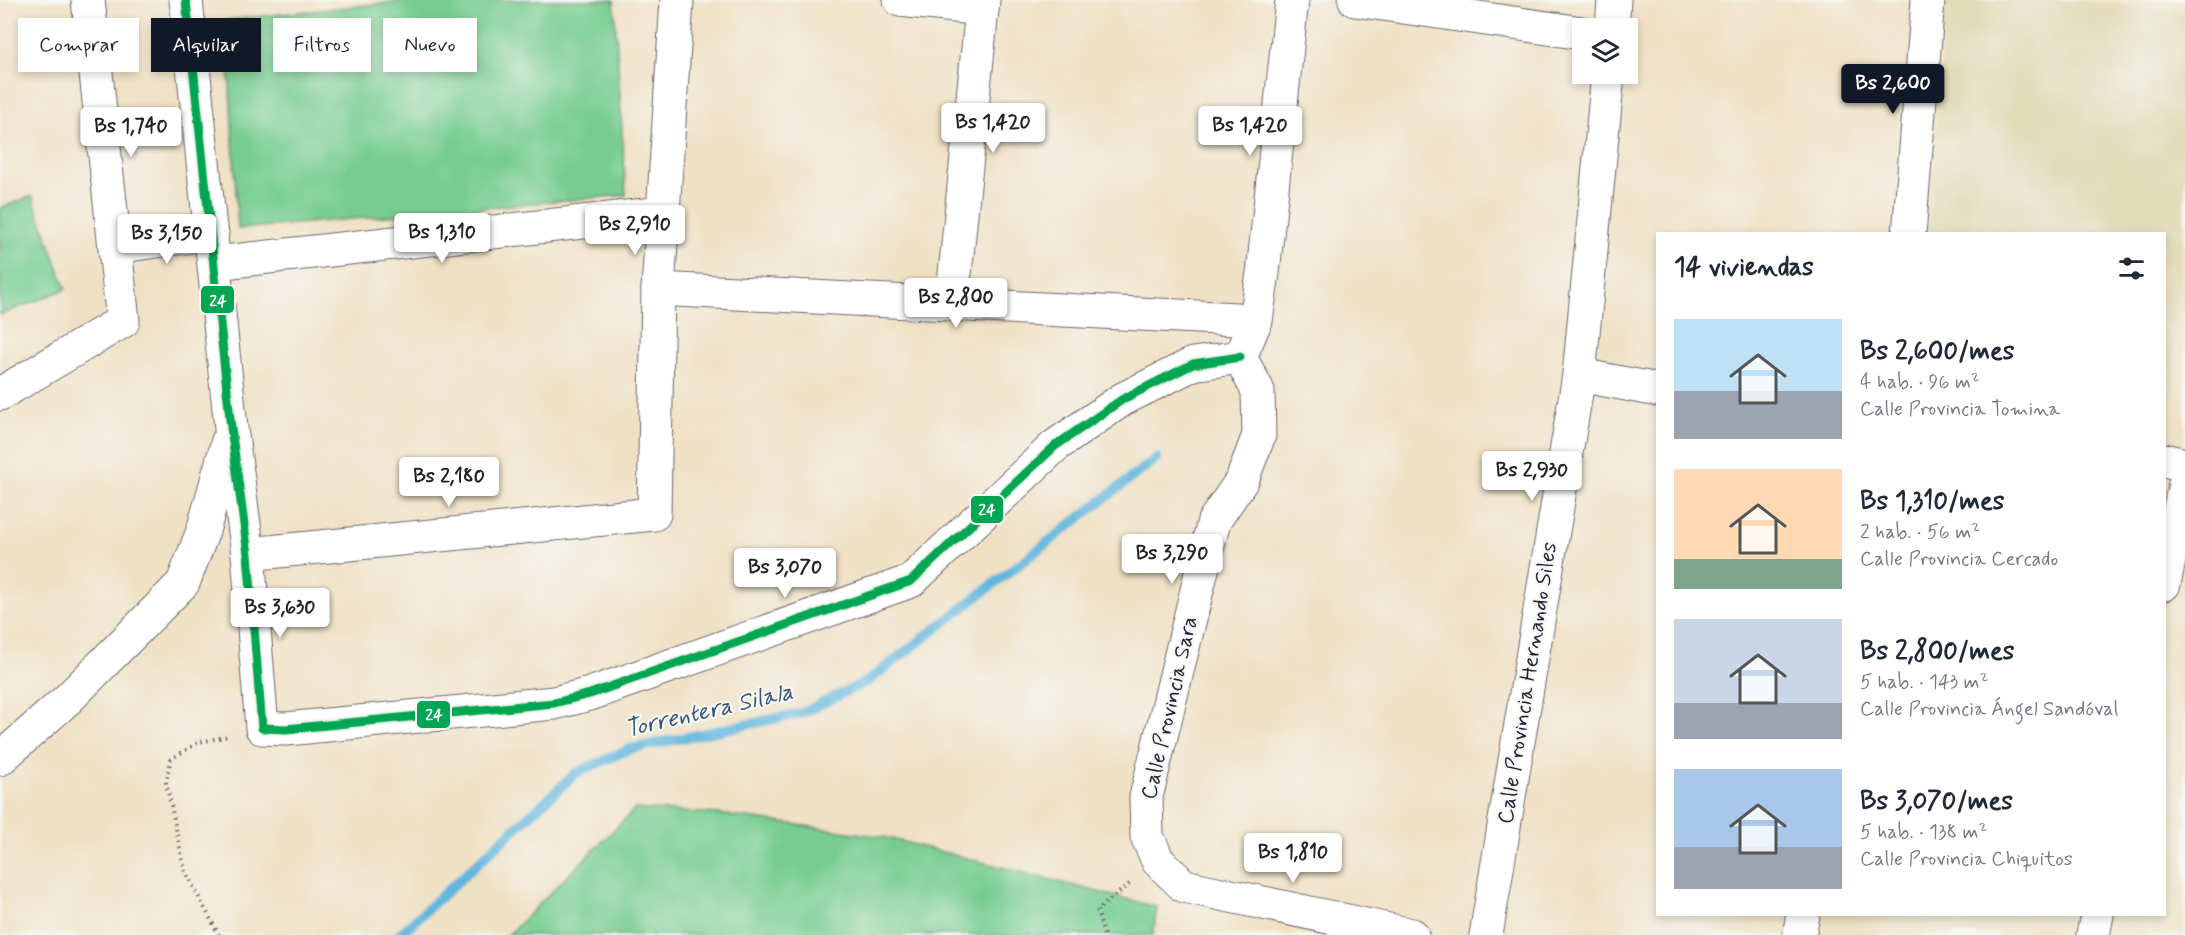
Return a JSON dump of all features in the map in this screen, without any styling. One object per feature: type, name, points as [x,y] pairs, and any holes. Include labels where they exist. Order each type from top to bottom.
[{"type":"street","points":[[0,394],[123,321],[88,0]]},
{"type":"street","points":[[186,0],[231,428],[248,554],[262,728],[286,729],[554,703],[590,694],[912,581],[1055,446],[1123,399],[1193,364],[1240,357],[1256,320],[1263,273],[1292,0]]},
{"type":"street","points":[[248,554],[654,514],[658,289],[677,0]]},
{"type":"street","points":[[900,0],[982,4],[952,303]]},
{"type":"street","points":[[1355,0],[1572,32]]},
{"type":"street","points":[[1613,18],[1614,0]]},
{"type":"street","points":[[1909,232],[1928,0]]},
{"type":"street","name":"Calle Provincia Hernando Siles","points":[[1486,935],[1579,375],[1607,84]]},
{"type":"street","points":[[115,247],[213,248],[663,213]]},
{"type":"street","points":[[658,289],[1256,320]]},
{"type":"street","name":"Calle Provincia Sara","points":[[1158,861],[1147,836],[1146,797],[1214,521],[1242,480],[1259,435],[1258,391],[1240,357]]},
{"type":"street","points":[[1579,375],[1656,390]]},
{"type":"street","points":[[0,759],[69,698],[183,583],[202,531],[231,428]]},
{"type":"street","points":[[2166,460],[2185,465]]},
{"type":"street","points":[[2166,574],[2185,484]]},
{"type":"street","points":[[1158,861],[1184,886],[1412,935]]},
{"type":"street","points":[[1799,935],[1803,916]]},
{"type":"street","points":[[2092,935],[2097,916]]},
{"type":"path","points":[[219,935],[185,871],[166,782],[171,759],[199,742],[262,728]]},
{"type":"path","points":[[1104,935],[1097,910],[1158,861]]},
{"type":"shaded area","points":[[1946,0],[2069,0],[2185,13],[2185,182],[2169,443],[2166,442],[2166,232],[1929,232]]},
{"type":"green space","points":[[416,0],[614,0],[626,195],[238,229],[229,72],[261,72],[261,18],[245,18]]},
{"type":"green space","points":[[32,196],[66,289],[0,315],[0,208]]},
{"type":"green space","points":[[635,809],[719,814],[884,837],[1157,907],[1153,935],[508,935]]},
{"type":"waterway","name":"Torrentera Silala","points":[[399,935],[576,773],[630,749],[802,713],[868,681],[1157,458]]},
{"type":"transit line","name":"24","points":[[186,0],[231,428],[248,554],[262,728],[286,729],[554,703],[590,694],[911,581],[1055,446],[1123,399],[1193,364],[1240,357]]}]
